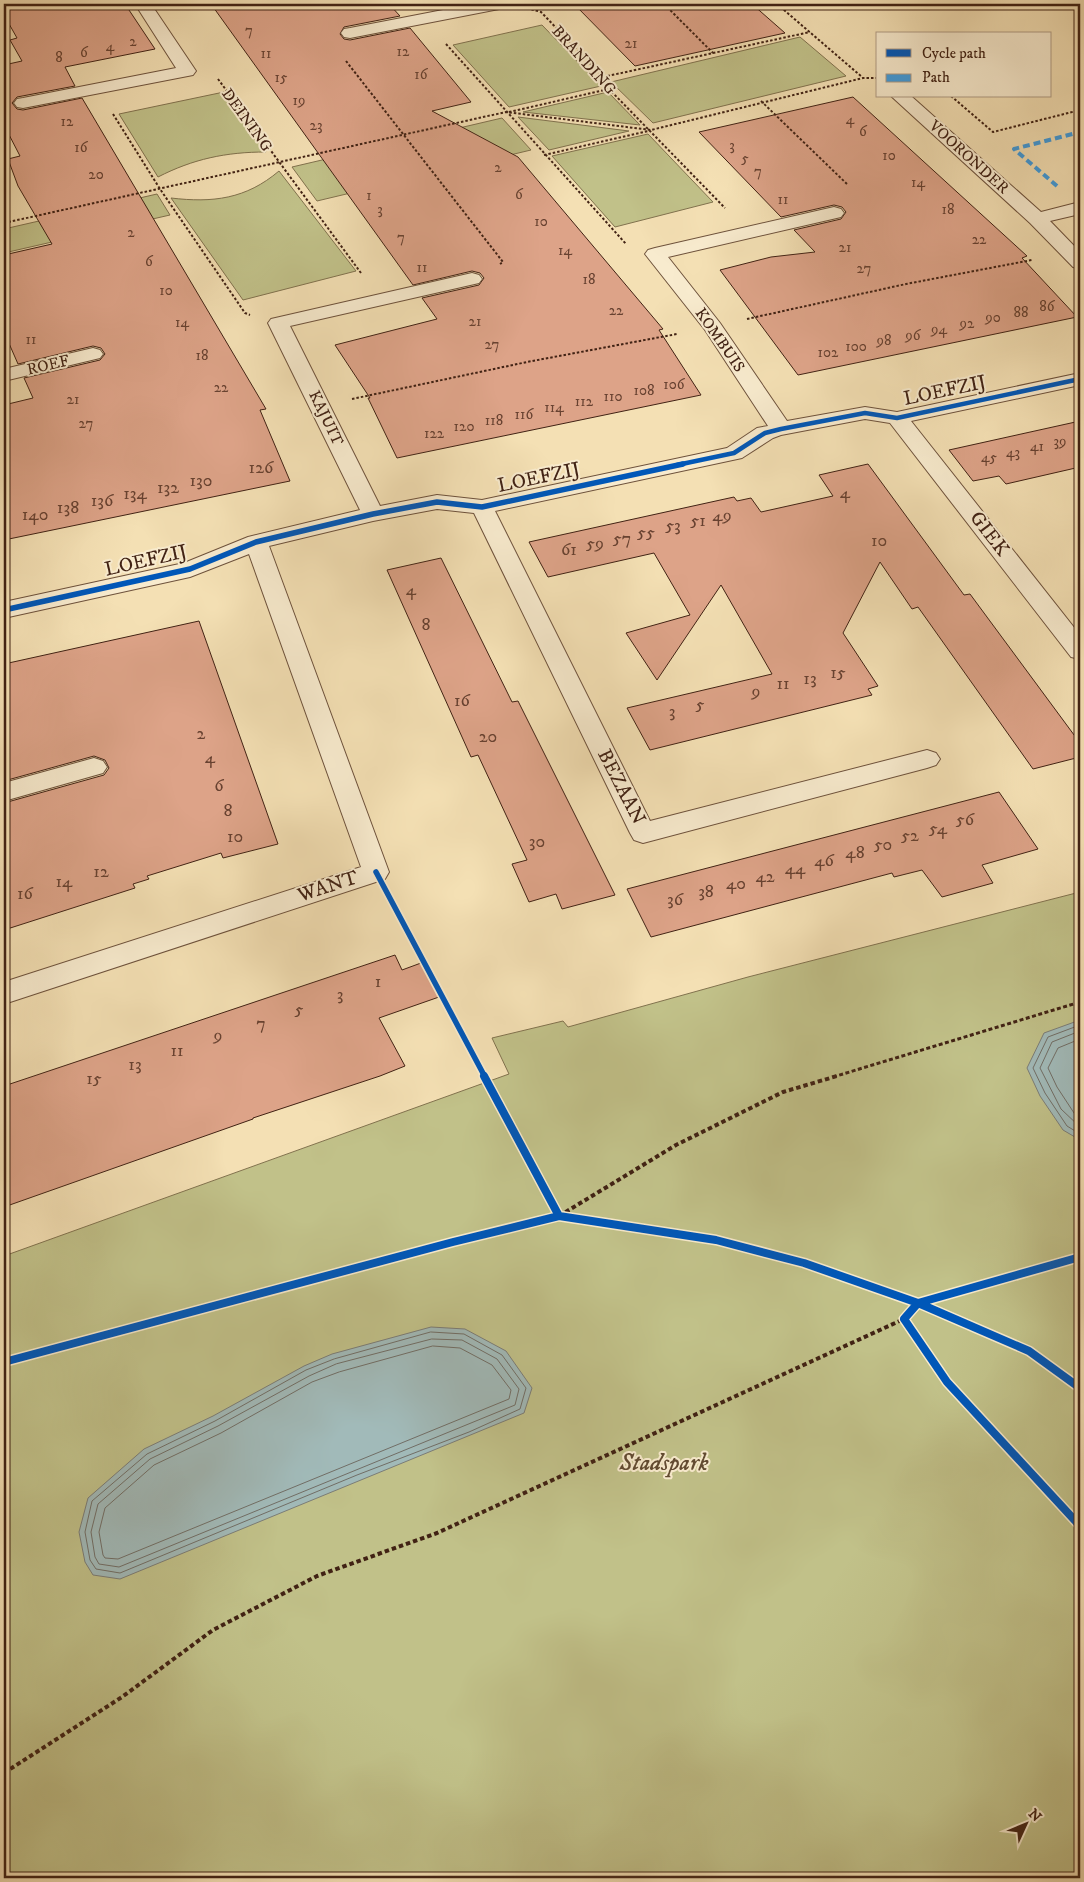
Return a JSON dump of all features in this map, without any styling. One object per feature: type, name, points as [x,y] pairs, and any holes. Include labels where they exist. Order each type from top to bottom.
[{"type":"street","points":[[23,103],[186,71],[143,4]]},
{"type":"street","points":[[350,33],[499,4]]},
{"type":"street","name":"VOORONDER","points":[[902,98],[1037,218],[1080,263]]},
{"type":"street","points":[[1037,218],[1080,208]]},
{"type":"street","points":[[655,254],[834,213]]},
{"type":"street","name":"KOMBUIS","points":[[655,254],[712,327],[781,429]]},
{"type":"street","points":[[278,323],[472,279]]},
{"type":"street","name":"KAJUIT","points":[[278,323],[373,514]]},
{"type":"street","name":"ROEF","points":[[4,375],[93,354]]},
{"type":"street","name":"LOEFZIJ","points":[[4,610],[190,569],[256,542],[373,514],[437,502],[482,507],[734,453],[765,433],[781,429],[865,413],[897,418],[1080,380]]},
{"type":"street","name":"GIEK","points":[[897,418],[1080,651]]},
{"type":"street","name":"BEZAAN","points":[[482,507],[643,832],[927,759]]},
{"type":"street","name":"WANT","points":[[4,993],[376,872],[256,542]]},
{"type":"street","points":[[4,792],[94,767]]},
{"type":"path","points":[[664,4],[713,54]]},
{"type":"path","points":[[777,4],[862,78]]},
{"type":"path","points":[[424,19],[625,244],[655,254]]},
{"type":"path","points":[[603,77],[810,32]]},
{"type":"path","points":[[350,33],[334,44],[503,262],[472,279]]},
{"type":"path","points":[[544,154],[651,130],[761,101],[862,78],[876,78]]},
{"type":"path","points":[[97,88],[160,189],[245,313],[278,323]]},
{"type":"path","points":[[4,223],[609,89]]},
{"type":"path","points":[[953,98],[993,132],[1080,110]]},
{"type":"path","points":[[761,101],[859,195],[834,213]]},
{"type":"path","points":[[506,112],[651,130],[748,233]]},
{"type":"path","points":[[278,163],[381,300]]},
{"type":"path","points":[[558,1216],[676,1145],[783,1092],[1080,1002]]},
{"type":"path","points":[[554,1207],[558,1216]]},
{"type":"path","points":[[549,1218],[558,1216],[568,1217]]},
{"type":"path","points":[[4,1774],[122,1697],[213,1630],[317,1576],[438,1533],[906,1316],[909,1327]]},
{"type":"green space","points":[[542,25],[601,86],[509,107],[453,45]]},
{"type":"green space","points":[[800,37],[846,76],[653,123],[611,82]]},
{"type":"green space","points":[[224,92],[266,152],[237,153],[197,161],[158,177],[119,114]]},
{"type":"green space","points":[[608,92],[640,125],[523,112]]},
{"type":"green space","points":[[518,117],[629,131],[549,150]]},
{"type":"green space","points":[[502,118],[531,150],[317,201],[292,167]]},
{"type":"green space","points":[[648,134],[713,202],[615,227],[552,156]]},
{"type":"green space","points":[[279,171],[356,271],[243,300],[171,198],[201,200],[228,197],[254,188]]},
{"type":"green space","points":[[157,194],[170,215],[4,253],[4,229]]},
{"type":"green space","name":"Stadspark","points":[[1080,892],[1080,1878],[4,1878],[4,1256],[509,1074],[492,1038],[563,1021],[568,1027],[748,977]]},
{"type":"water","points":[[1080,1020],[1080,1140],[1063,1130],[1040,1096],[1027,1068],[1044,1033]]},
{"type":"water","points":[[431,1327],[465,1329],[506,1351],[532,1388],[524,1413],[120,1579],[93,1575],[85,1562],[79,1532],[88,1498],[144,1449],[213,1416],[304,1366],[332,1354]]},
{"type":"building","points":[[4,4],[125,4],[155,49],[65,67],[75,86],[17,97],[12,103],[17,109],[23,110],[82,98],[266,409],[260,410],[290,481],[4,540],[4,405],[33,398],[24,378],[100,360],[105,354],[101,348],[93,346],[18,364],[4,332],[4,255],[52,244],[18,186],[8,159],[20,156],[4,125],[4,65],[22,61],[10,40],[17,38],[4,15]]},
{"type":"building","points":[[211,4],[389,4],[400,16],[344,27],[340,34],[344,39],[350,40],[410,28],[471,102],[432,111],[518,157],[663,329],[659,330],[701,395],[397,458],[368,398],[370,398],[335,345],[437,319],[422,298],[479,285],[484,278],[480,273],[472,271],[413,285]]},
{"type":"building","points":[[574,4],[752,4],[785,33],[635,66]]},
{"type":"building","points":[[853,97],[1027,256],[1022,258],[1077,317],[798,375],[720,270],[771,257],[815,252],[794,230],[841,219],[846,212],[842,207],[834,205],[781,217],[699,132]]},
{"type":"building","points":[[1080,421],[1080,467],[1006,484],[999,476],[973,481],[949,450]]},
{"type":"building","points":[[868,464],[964,595],[970,594],[1080,743],[1080,757],[1033,769],[918,607],[912,609],[880,562],[843,633],[878,686],[868,689],[872,695],[650,750],[627,708],[772,674],[721,585],[657,680],[626,633],[690,615],[654,553],[548,577],[529,542],[734,497],[737,501],[751,498],[761,512],[833,496],[819,475]]},
{"type":"building","points":[[441,558],[512,702],[518,701],[615,895],[562,909],[556,894],[529,902],[512,864],[527,860],[478,755],[471,757],[387,570]]},
{"type":"building","points":[[199,621],[278,844],[223,858],[221,853],[147,876],[149,879],[133,884],[135,888],[4,930],[4,803],[104,775],[109,768],[105,760],[94,756],[4,781],[4,664]]},
{"type":"building","points":[[999,792],[1038,849],[982,865],[993,883],[942,897],[922,870],[894,877],[892,873],[651,937],[627,889]]},
{"type":"building","points":[[395,955],[402,970],[421,963],[439,997],[379,1018],[405,1066],[4,1207],[4,1086]]},
{"type":"marked path","points":[[1057,186],[1014,149],[1080,132]]},
{"type":"cycle path","points":[[4,610],[190,569],[256,542],[373,514],[437,502],[482,507],[734,453],[765,433],[781,429],[865,413],[897,418],[1080,379]]},
{"type":"cycle path","points":[[376,872],[559,1216]]},
{"type":"cycle path","points":[[4,1362],[453,1242],[559,1216],[716,1240],[804,1263],[918,1303],[1029,1351],[1080,1388]]},
{"type":"cycle path","points":[[1080,1257],[918,1303],[904,1319],[947,1382],[1080,1526]]}]
